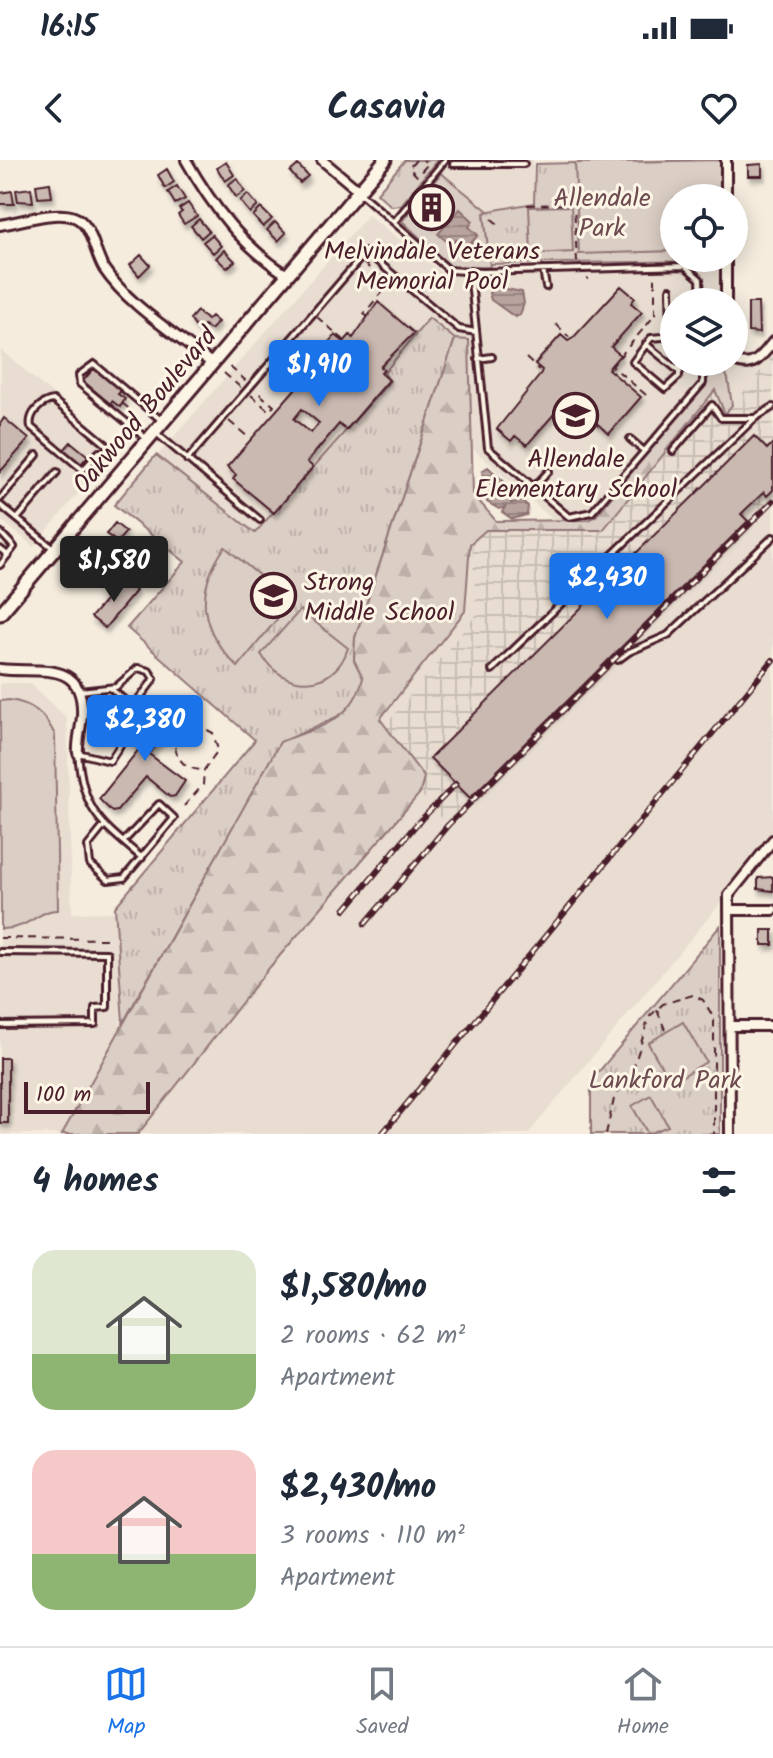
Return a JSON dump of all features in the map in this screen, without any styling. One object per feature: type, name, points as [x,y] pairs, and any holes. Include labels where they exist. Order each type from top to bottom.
[{"type":"main road","name":"Oakwood Boulevard","points":[[0,614],[385,160]]},
{"type":"street","points":[[186,160],[216,209],[239,236],[287,275]]},
{"type":"street","points":[[322,160],[359,191]]},
{"type":"street","points":[[726,160],[726,184]]},
{"type":"street","points":[[0,225],[62,215],[78,218],[86,227],[97,257],[115,283],[211,363]]},
{"type":"street","points":[[748,363],[754,363],[773,342]]},
{"type":"street","points":[[2,667],[57,671],[78,692],[82,705],[78,753]]},
{"type":"street","points":[[730,1134],[729,895],[773,840]]},
{"type":"street","points":[[729,910],[773,910]]},
{"type":"street","points":[[730,1026],[773,1026]]},
{"type":"lane","points":[[394,222],[445,160]]},
{"type":"lane","points":[[453,164],[524,164]]},
{"type":"lane","points":[[359,191],[449,270],[685,266],[700,279],[700,288]]},
{"type":"lane","points":[[187,460],[366,252],[459,329],[476,332]]},
{"type":"lane","points":[[543,270],[546,287]]},
{"type":"lane","points":[[470,271],[488,448],[569,517],[592,512],[703,383],[703,376]]},
{"type":"lane","points":[[660,336],[646,344],[635,359],[635,366],[661,389],[670,387],[677,376]]},
{"type":"lane","points":[[646,344],[660,356]]},
{"type":"lane","points":[[478,359],[492,357]]},
{"type":"lane","points":[[155,431],[126,421],[79,382],[79,375],[94,364],[155,431],[260,520]]},
{"type":"lane","points":[[53,400],[112,452],[99,452],[83,470],[31,427],[32,416],[41,404],[53,400]]},
{"type":"lane","points":[[673,451],[712,405],[721,418],[755,418]]},
{"type":"lane","points":[[492,670],[755,418],[773,407]]},
{"type":"lane","points":[[630,439],[644,451]]},
{"type":"lane","points":[[37,455],[0,502],[56,551]]},
{"type":"lane","points":[[534,487],[549,471]]},
{"type":"lane","points":[[17,519],[57,472]]},
{"type":"lane","points":[[0,532],[14,545],[0,565]]},
{"type":"lane","points":[[618,660],[668,635],[773,537]]},
{"type":"lane","points":[[0,549],[8,555]]},
{"type":"lane","points":[[78,692],[116,687],[138,668],[149,671],[154,679],[133,707],[110,688]]},
{"type":"lane","points":[[82,705],[121,744],[110,761],[78,753],[84,795],[93,815],[142,858]]},
{"type":"lane","points":[[104,826],[88,846],[90,864],[108,880],[124,878],[174,818],[159,804],[123,842]]},
{"type":"lane","points":[[0,952],[107,953],[107,1007],[95,1008],[95,1024],[0,1025]]},
{"type":"path","points":[[413,161],[409,168],[417,176],[428,164],[423,160]]},
{"type":"path","points":[[527,205],[574,204],[577,262]]},
{"type":"path","points":[[492,219],[500,226]]},
{"type":"path","points":[[360,264],[366,264],[389,283],[364,314],[368,317]]},
{"type":"path","points":[[646,395],[612,366],[655,315],[655,276]]},
{"type":"path","points":[[316,316],[344,340]]},
{"type":"path","points":[[556,324],[569,337]]},
{"type":"path","points":[[291,346],[282,357],[301,372]]},
{"type":"path","points":[[526,358],[539,370]]},
{"type":"path","points":[[224,361],[245,380],[240,387],[226,374],[231,368]]},
{"type":"path","points":[[242,403],[254,389],[274,406],[269,411],[251,395]]},
{"type":"path","points":[[118,413],[130,398]]},
{"type":"path","points":[[123,404],[132,411]]},
{"type":"path","points":[[126,421],[138,405]]},
{"type":"path","points":[[235,411],[228,420],[248,437]]},
{"type":"path","points":[[184,806],[203,785],[204,770],[214,760],[218,741],[203,725],[194,723],[174,741],[175,751],[182,764],[193,770],[204,770]]},
{"type":"path","points":[[0,938],[110,939]]},
{"type":"path","points":[[606,1134],[618,1088],[634,1066],[641,1034],[657,1009],[678,997],[693,995],[709,1007],[714,1018],[714,1134]]},
{"type":"path","points":[[657,1009],[666,1032]]},
{"type":"shaded area","points":[[454,160],[533,160],[533,202],[488,211],[441,173]]},
{"type":"shaded area","points":[[460,209],[473,221],[469,227],[478,235],[466,249],[456,240],[451,245],[438,234]]},
{"type":"shaded area","points":[[368,215],[448,277],[452,268],[660,263],[660,272],[719,272],[720,288],[660,288],[660,376],[710,376],[709,380],[716,376],[748,376],[748,363],[773,342],[773,840],[528,1134],[138,1134],[270,967],[380,719],[465,611],[470,544],[485,525],[552,519],[471,447],[469,340],[415,563],[119,956],[123,1134],[0,1134],[0,683],[30,683],[67,718],[72,913],[115,912],[115,907],[255,740],[127,628],[185,562],[114,505]]},
{"type":"shaded area","points":[[497,287],[522,292],[524,303],[520,315],[515,317],[491,300],[489,293]]},
{"type":"shaded area","points":[[1,350],[115,448],[34,547],[0,519]]},
{"type":"shaded area","points":[[773,356],[773,496],[445,823],[420,793],[423,777],[385,726],[476,615],[472,542],[486,530],[603,530],[716,389],[726,413]]},
{"type":"shaded area","points":[[488,467],[512,489],[511,503],[522,501],[528,506],[527,515],[512,519],[502,512],[505,507],[499,509],[487,502],[482,471]]},
{"type":"green space","points":[[405,160],[437,160],[401,205],[391,206],[377,193]]},
{"type":"green space","name":"Allendale Park","points":[[691,160],[680,184],[660,184],[660,262],[489,264],[484,212],[534,203],[535,164]]},
{"type":"green space","points":[[720,160],[720,184],[660,184],[660,251],[579,254],[575,163]]},
{"type":"green space","points":[[441,173],[488,211],[484,213],[490,267],[452,268],[402,221]]},
{"type":"green space","points":[[571,206],[573,252],[531,254],[529,207]]},
{"type":"green space","points":[[429,318],[455,339],[355,638],[354,660],[364,678],[359,697],[347,712],[280,743],[123,1023],[115,907],[255,740],[127,628],[185,562],[114,505],[156,455],[255,533],[390,381],[384,373]]},
{"type":"green space","points":[[455,339],[469,340],[473,494],[496,521],[588,520],[596,516],[710,376],[727,376],[732,405],[725,414],[715,390],[603,530],[486,530],[470,544],[465,611],[380,719],[424,777],[420,793],[270,967],[138,1134],[62,1134],[280,742],[332,721],[342,714],[358,693],[363,678],[354,660],[355,638]]},
{"type":"green space","points":[[225,547],[291,602],[238,667],[215,639],[205,610],[208,579]]},
{"type":"green space","points":[[300,610],[348,648],[332,673],[308,682],[282,675],[261,654]]},
{"type":"green space","points":[[9,700],[37,711],[55,735],[58,910],[19,926],[1,929],[0,701]]},
{"type":"green space","name":"Lankford Park","points":[[720,926],[720,1134],[591,1134],[591,1081]]},
{"type":"green space","points":[[683,1022],[706,1062],[671,1083],[648,1043]]},
{"type":"green space","points":[[651,1095],[668,1126],[648,1134],[632,1106]]},
{"type":"building","points":[[226,162],[234,175],[225,181],[217,168]]},
{"type":"building","points":[[762,164],[762,176],[748,176],[748,165]]},
{"type":"building","points":[[298,165],[308,176],[300,183],[290,172]]},
{"type":"building","points":[[167,169],[174,182],[165,188],[158,175]]},
{"type":"building","points":[[237,178],[245,191],[236,197],[228,185]]},
{"type":"building","points":[[50,183],[52,197],[38,198],[36,185]]},
{"type":"building","points":[[177,186],[185,199],[175,204],[168,192]]},
{"type":"building","points":[[31,188],[33,202],[18,201],[16,190]]},
{"type":"building","points":[[12,191],[14,204],[0,204],[0,193]]},
{"type":"building","name":"Melvindale Veterans Memorial Pool","points":[[433,191],[449,204],[431,224],[416,211]]},
{"type":"building","points":[[248,194],[258,206],[250,213],[240,201]]},
{"type":"building","points":[[188,203],[197,216],[184,224],[178,215],[182,212],[179,209]]},
{"type":"building","points":[[261,208],[272,219],[263,227],[253,216]]},
{"type":"building","points":[[199,219],[209,231],[201,238],[191,226]]},
{"type":"building","points":[[275,222],[286,233],[278,241],[267,230]]},
{"type":"building","points":[[212,235],[221,246],[213,253],[203,242]]},
{"type":"building","points":[[224,250],[235,261],[227,268],[216,258]]},
{"type":"building","points":[[141,255],[150,265],[139,276],[130,265]]},
{"type":"building","points":[[621,286],[635,298],[631,303],[642,312],[611,347],[620,355],[608,369],[641,397],[609,434],[576,405],[563,420],[555,413],[527,445],[515,436],[511,441],[497,429],[540,375],[542,370],[535,364],[561,335],[568,341],[573,338]]},
{"type":"building","name":"Strong Middle School","points":[[378,302],[414,333],[380,367],[384,370],[381,373],[389,380],[346,430],[339,424],[307,462],[313,467],[274,513],[233,479],[236,475],[227,467],[296,388],[293,385],[335,335],[344,342],[350,335],[353,338]],"holes":[[[348,361],[360,371],[343,391],[332,381]],[[302,409],[319,423],[311,433],[294,419]]]},
{"type":"building","points":[[748,303],[758,303],[759,333],[748,332]]},
{"type":"building","points":[[197,311],[207,320],[211,316],[218,322],[211,330],[204,325],[199,330],[190,319]]},
{"type":"building","points":[[95,367],[121,391],[118,394],[125,399],[120,407],[112,401],[110,404],[83,381]]},
{"type":"building","points":[[4,418],[29,439],[0,472],[0,424]]},
{"type":"building","points":[[754,436],[767,449],[773,443],[773,490],[767,496],[764,492],[741,514],[748,521],[470,798],[430,758]]},
{"type":"building","points":[[71,442],[88,456],[80,465],[63,451]]},
{"type":"building","points":[[115,523],[126,532],[117,542],[106,534]]},
{"type":"building","points":[[92,554],[120,579],[112,588],[81,565]]},
{"type":"building","points":[[123,580],[136,591],[105,628],[91,617]]},
{"type":"building","points":[[163,703],[179,718],[149,754],[185,781],[175,796],[170,797],[146,777],[117,811],[112,812],[99,799],[140,748],[131,741]]},
{"type":"building","points":[[773,877],[773,891],[758,889],[758,878]]},
{"type":"building","points":[[762,930],[773,930],[773,945],[762,945]]},
{"type":"building","points":[[0,1058],[8,1058],[8,1123],[0,1123]]},
{"type":"railway","points":[[365,924],[448,825],[773,501]]},
{"type":"railway","points":[[382,1134],[773,660]]},
{"type":"railway","points":[[345,910],[415,826],[456,784]]},
{"type":"place","name":"Melvindale Veterans Memorial Pool","points":[[432,207]]},
{"type":"place","name":"Allendale Elementary School","points":[[576,415]]},
{"type":"place","name":"Strong Middle School","points":[[273,596]]}]
